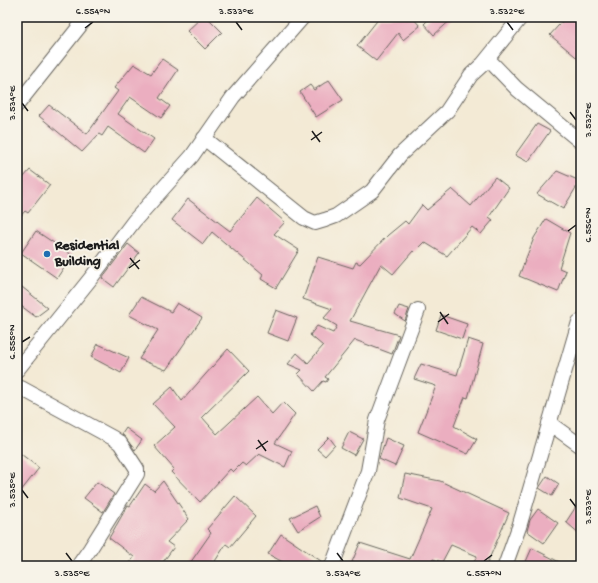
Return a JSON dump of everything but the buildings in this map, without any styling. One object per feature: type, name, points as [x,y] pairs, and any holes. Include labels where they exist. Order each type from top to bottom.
[{"type":"street","points":[[17,105],[87,17]]},
{"type":"street","points":[[78,566],[137,474],[137,469],[120,443],[113,438],[19,388],[17,372],[134,221],[192,156],[233,97],[303,17]]},
{"type":"street","points":[[204,138],[304,218],[315,223],[336,216],[372,191],[400,155],[447,111],[471,75],[488,59],[521,17]]},
{"type":"street","points":[[488,59],[517,89],[581,142]]},
{"type":"street","points":[[332,566],[368,472],[376,420],[418,310]]},
{"type":"street","points":[[505,566],[519,527],[579,322]]},
{"type":"street","points":[[549,423],[581,446]]},
{"type":"place","name":"Residential Building","points":[[47,254]]}]
